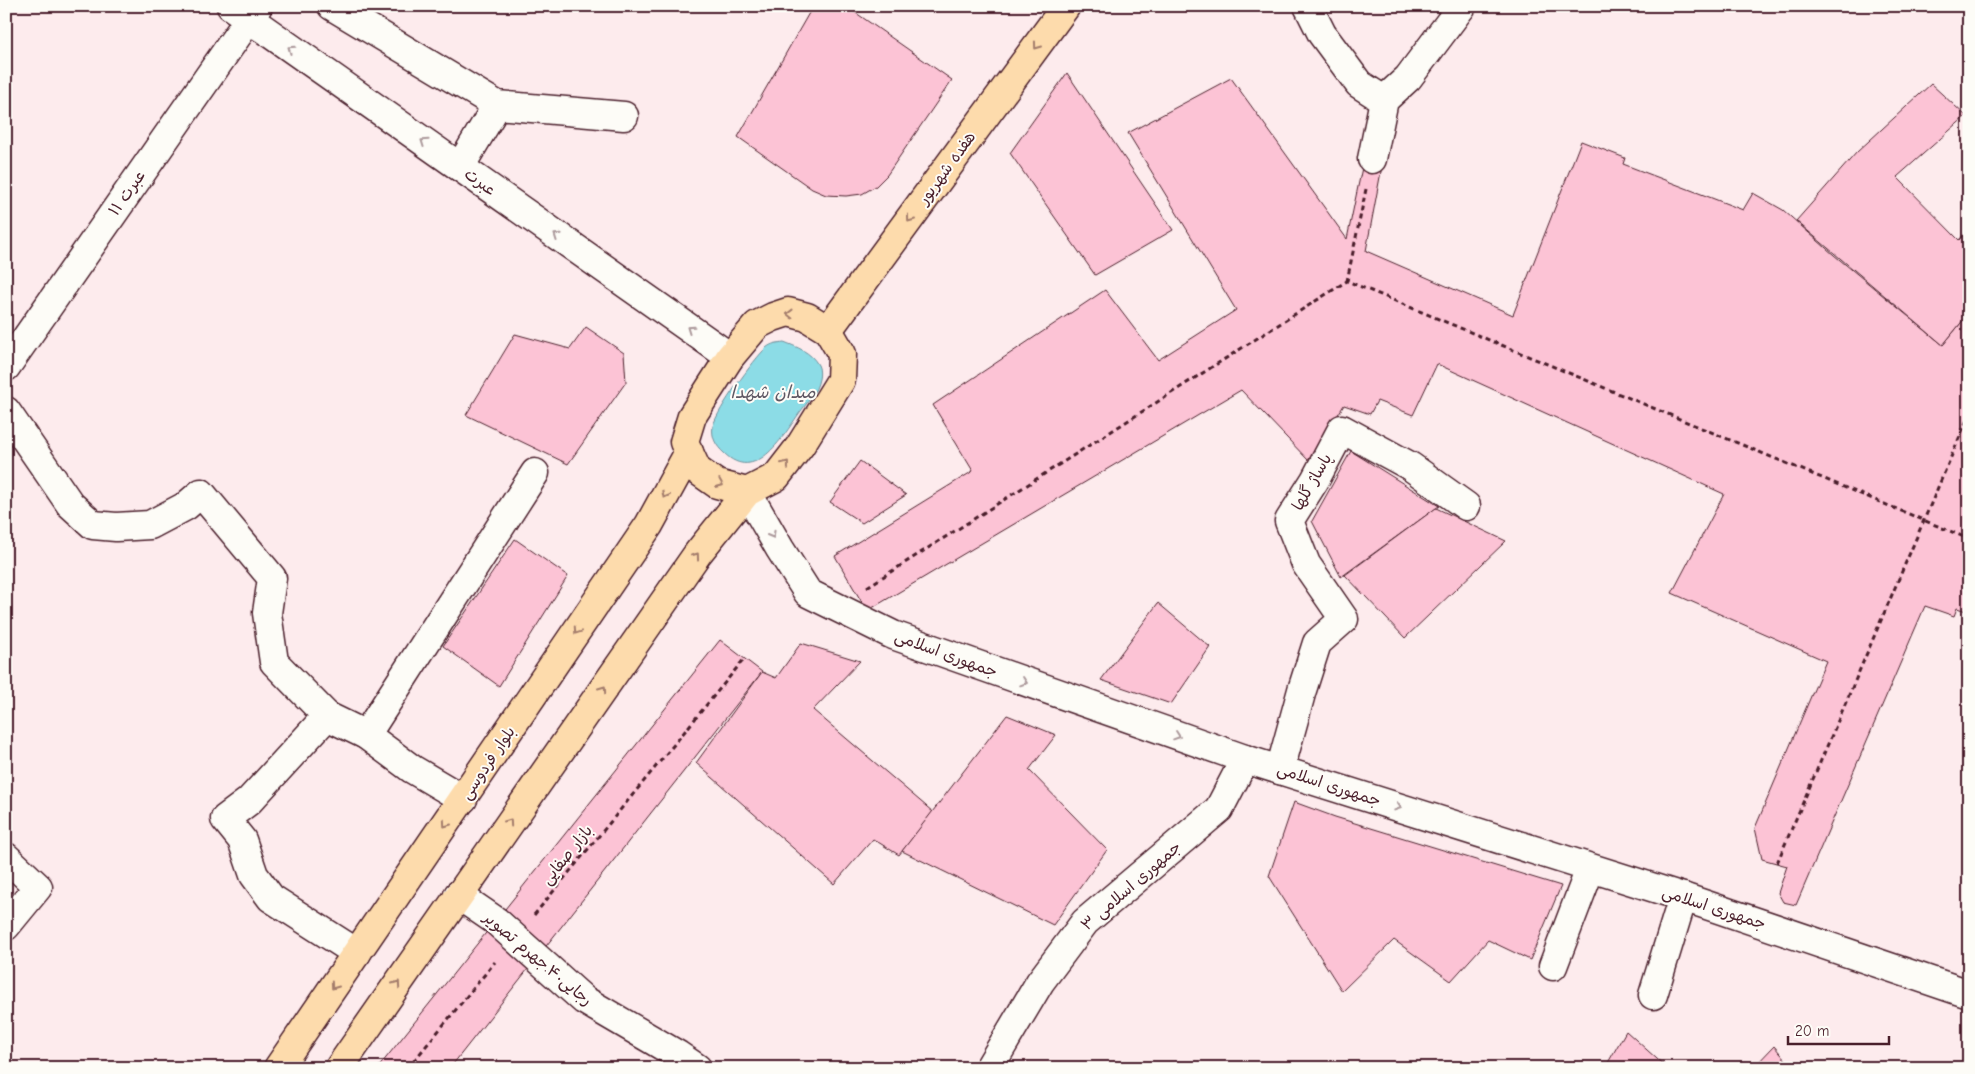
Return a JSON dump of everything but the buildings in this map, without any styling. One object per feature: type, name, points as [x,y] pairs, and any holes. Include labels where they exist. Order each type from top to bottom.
[{"type":"main road","name":"هفده شهریور","points":[[828,330],[1066,6]]},
{"type":"main road","points":[[339,1068],[698,553],[747,492],[776,477],[800,446],[841,380],[842,354],[828,330],[807,317],[788,312],[757,325],[730,357],[692,416],[684,442],[697,470],[717,484],[747,492]]},
{"type":"main road","name":"بلوار فردوسی","points":[[278,1068],[649,525],[689,452]]},
{"type":"street","points":[[332,6],[497,105],[624,116]]},
{"type":"street","points":[[1308,6],[1322,34],[1359,84],[1384,100]]},
{"type":"street","points":[[1372,159],[1384,100],[1408,78],[1462,6]]},
{"type":"street","name":"عبرت","points":[[246,10],[460,167],[730,357]]},
{"type":"street","name":"عبرت ۱۱","points":[[6,367],[246,10]]},
{"type":"street","points":[[460,167],[497,105]]},
{"type":"street","points":[[6,411],[70,504],[93,525],[116,527],[150,525],[186,506],[200,493],[272,578],[267,613],[274,662],[327,716],[366,735],[412,769],[463,799]]},
{"type":"street","name":"پاساژ گلها","points":[[1280,770],[1294,716],[1317,643],[1344,619],[1306,564],[1289,521],[1315,480],[1342,429],[1410,466],[1466,506]]},
{"type":"street","points":[[366,735],[535,472]]},
{"type":"street","name":"جمهوری اسلامی","points":[[747,492],[808,593],[892,636],[1245,759],[1683,898],[1969,994]]},
{"type":"street","points":[[327,716],[249,801],[225,819],[242,840],[254,875],[271,898],[357,953]]},
{"type":"street","name":"جمهوری اسلامی ۳","points":[[989,1068],[1040,982],[1085,922],[1219,809],[1245,759]]},
{"type":"street","points":[[6,856],[38,887],[6,926]]},
{"type":"street","points":[[1553,966],[1590,869]]},
{"type":"street","name":"رجایی۴۰.جهرم تصویر","points":[[458,895],[496,921],[584,1000],[678,1055],[696,1068]]},
{"type":"street","points":[[1653,995],[1683,898]]},
{"type":"path","points":[[865,588],[1347,281],[1372,159]]},
{"type":"path","points":[[1347,281],[1969,539]]},
{"type":"path","points":[[1777,863],[1969,416]]},
{"type":"path","name":"بازار صفایی","points":[[529,921],[745,658]]},
{"type":"path","points":[[408,1068],[497,960]]},
{"type":"water","name":"میدان شهدا","points":[[784,342],[803,351],[815,360],[820,372],[816,389],[784,435],[767,454],[757,461],[746,463],[735,461],[716,444],[713,426],[736,385],[760,354],[770,345]]}]
